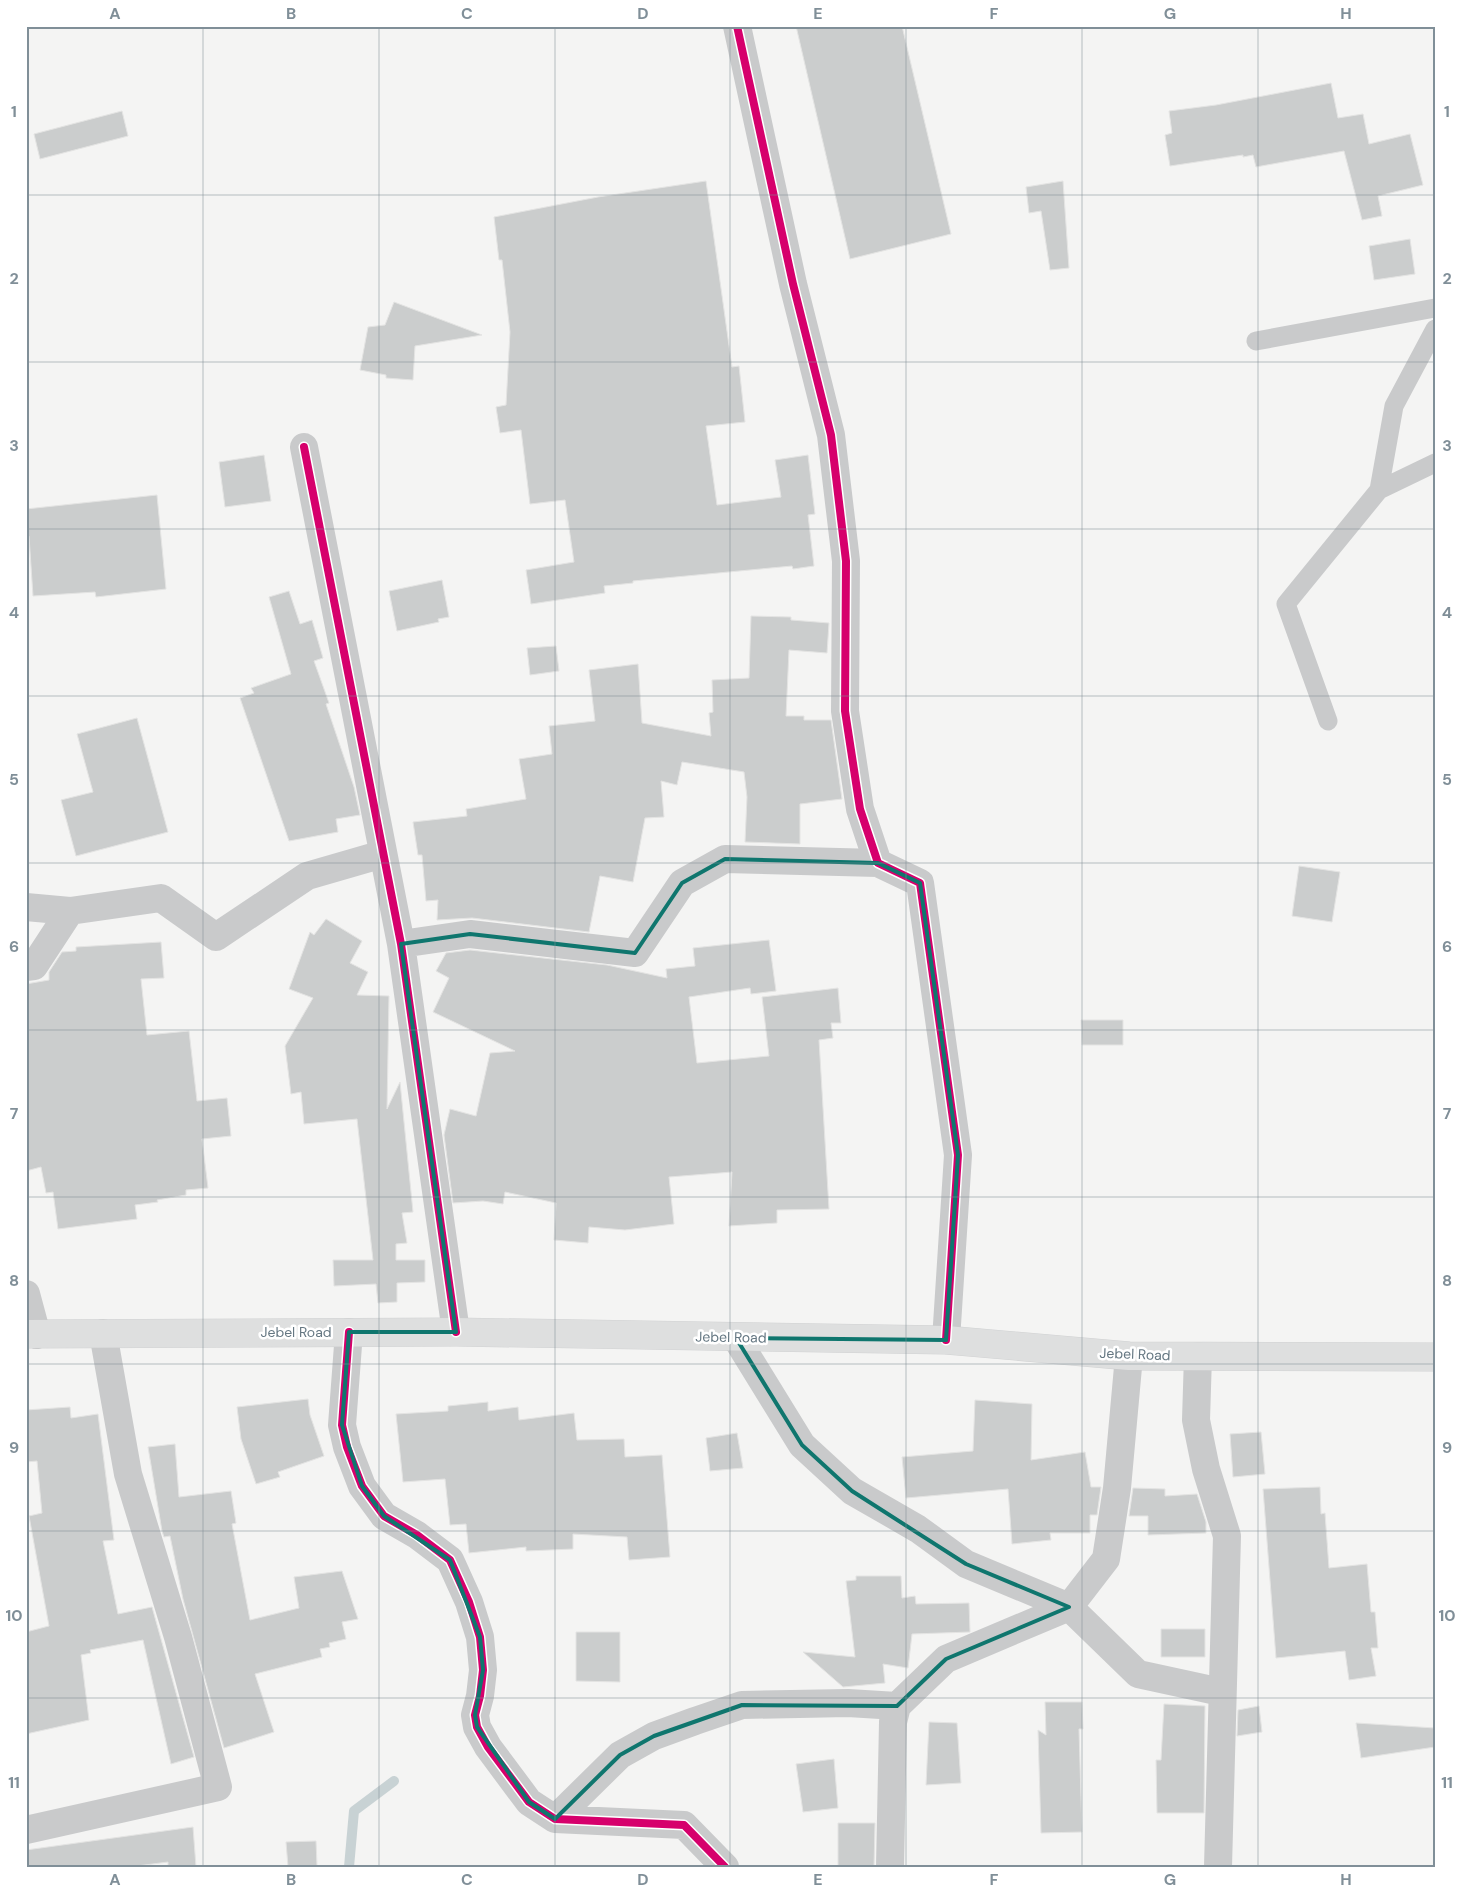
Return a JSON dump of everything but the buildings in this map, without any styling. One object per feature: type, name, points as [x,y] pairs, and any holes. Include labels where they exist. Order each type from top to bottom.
[{"type":"main road","name":"Jebel Road","points":[[32,1335],[456,1332],[946,1340],[1129,1356],[1435,1357]]},
{"type":"street","points":[[736,26],[793,284],[831,435],[846,561],[845,711],[860,809],[878,862]]},
{"type":"street","points":[[304,447],[401,944],[456,1332]]},
{"type":"street","points":[[26,908],[70,911],[161,898],[216,936],[307,876],[383,854]]},
{"type":"street","points":[[401,944],[470,934],[635,953],[682,883],[725,859],[878,862],[920,883],[941,1021],[958,1155],[946,1340]]},
{"type":"street","points":[[26,967],[34,966],[70,911]]},
{"type":"street","points":[[26,1294],[32,1335]]},
{"type":"street","points":[[349,1332],[342,1425],[347,1447],[362,1486],[384,1516],[417,1535],[450,1560],[469,1602],[480,1637],[483,1670],[475,1716],[477,1727],[488,1747],[530,1802],[555,1819],[684,1825],[725,1867]]},
{"type":"street","points":[[26,1830],[218,1787],[178,1637],[128,1474],[103,1333]]},
{"type":"street","points":[[736,1338],[802,1444],[852,1491],[918,1529],[966,1564],[1069,1607],[1138,1674],[1221,1692]]},
{"type":"street","points":[[890,1867],[894,1722],[897,1706],[946,1659],[1069,1607],[1106,1559],[1118,1488],[1129,1356]]},
{"type":"street","points":[[1198,1356],[1196,1420],[1206,1469],[1227,1536],[1221,1692],[1218,1867]]},
{"type":"street","points":[[555,1819],[620,1755],[654,1736],[695,1720],[742,1705],[848,1703],[897,1706]]},
{"type":"lane","points":[[1256,341],[1435,308]]},
{"type":"lane","points":[[1379,490],[1394,406],[1435,329]]},
{"type":"lane","points":[[1328,721],[1286,604],[1379,490],[1435,463]]},
{"type":"highlighted area","points":[[725,859],[878,863],[920,883],[958,1155],[946,1340],[736,1338],[802,1445],[852,1491],[966,1564],[1069,1607],[946,1659],[897,1706],[742,1705],[654,1736],[620,1755],[555,1819],[529,1802],[477,1727],[475,1715],[483,1670],[480,1637],[450,1560],[384,1516],[362,1486],[342,1425],[349,1332],[456,1332],[401,944],[470,934],[635,953],[682,883]]},
{"type":"waterway","points":[[349,1867],[354,1811],[394,1781]]},
{"type":"cycle path","points":[[737,26],[793,284],[831,435],[846,561],[845,711],[860,809],[878,863],[920,883],[958,1155],[946,1340]]},
{"type":"cycle path","points":[[304,447],[401,944],[456,1332]]},
{"type":"cycle path","points":[[349,1332],[342,1425],[347,1447],[362,1486],[384,1516],[417,1535],[450,1560],[469,1602],[480,1637],[483,1670],[480,1696],[475,1715],[477,1727],[488,1747],[529,1802],[555,1819],[684,1825],[725,1867]]}]
